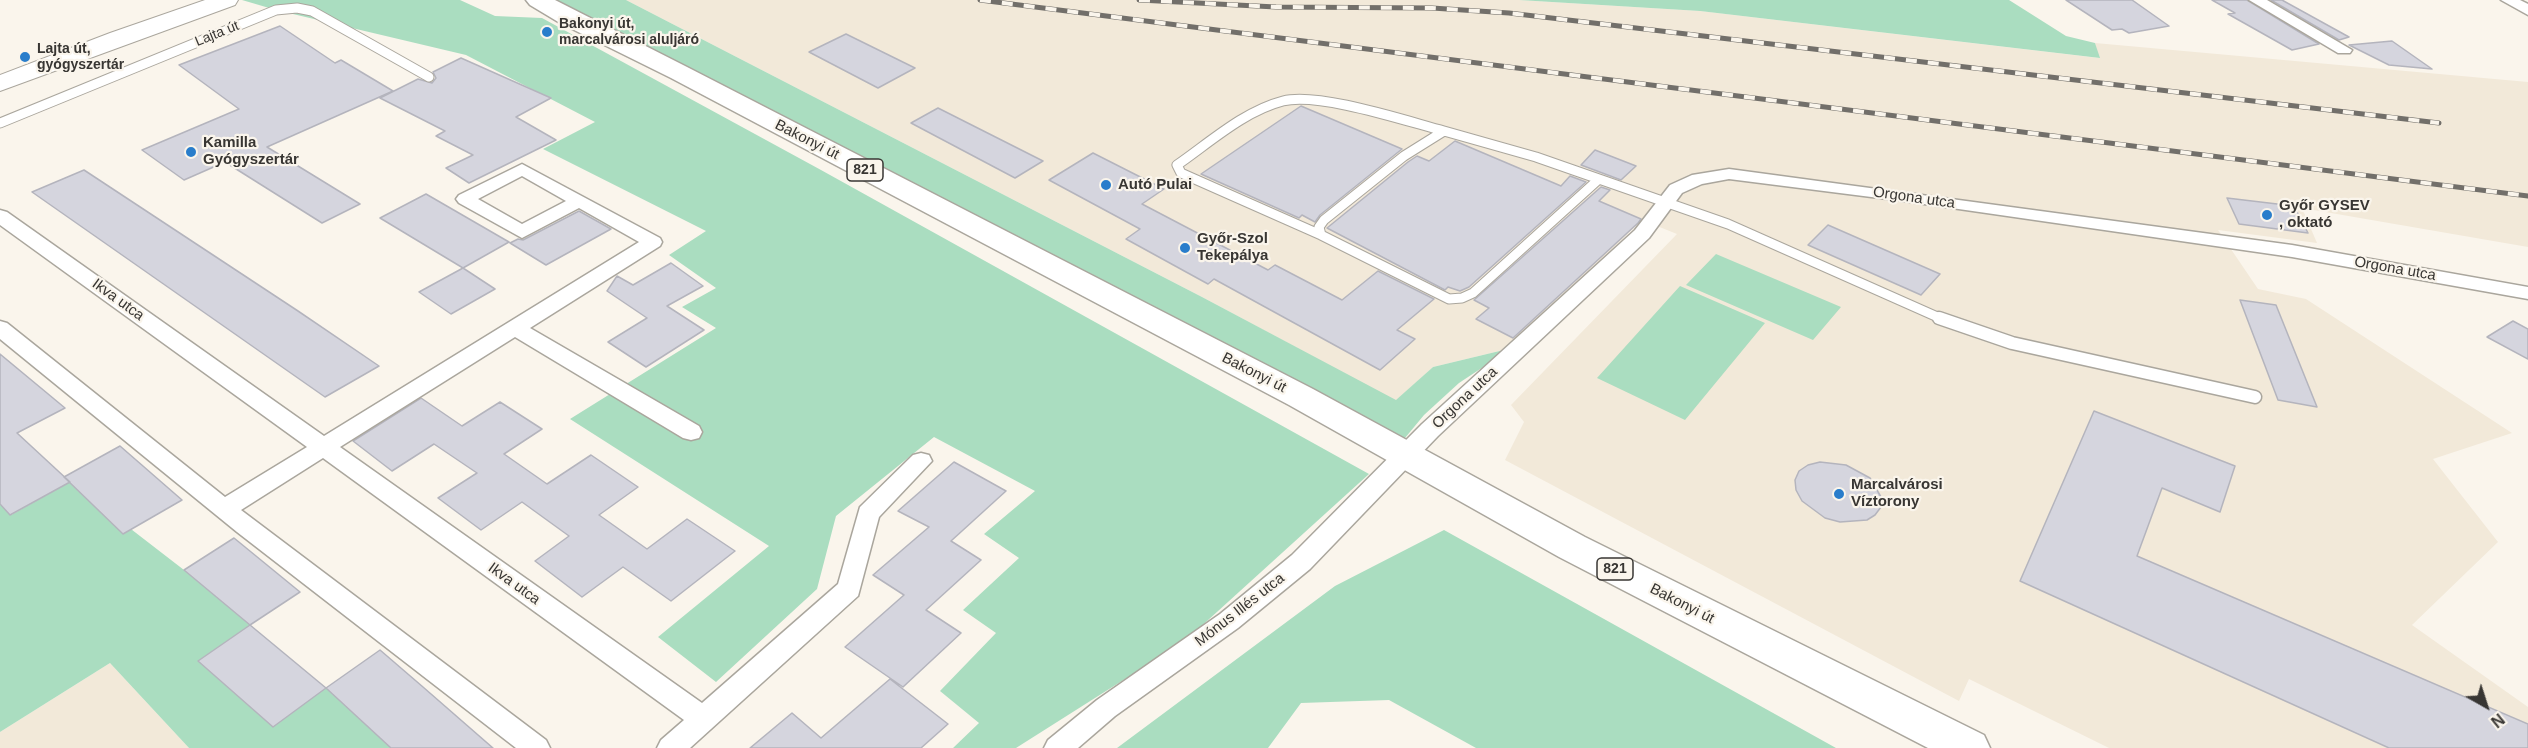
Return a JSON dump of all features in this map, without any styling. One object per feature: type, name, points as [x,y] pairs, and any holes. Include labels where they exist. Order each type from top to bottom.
[{"type":"main road","name":"Bakonyi út","points":[[541,1],[568,18],[1301,397],[1572,547],[1969,748]]},
{"type":"street","name":"Lajta út","points":[[118,38],[197,0]]},
{"type":"street","name":"Lajta út","points":[[0,84],[118,38],[226,0]]},
{"type":"street","points":[[2256,0],[2344,50]]},
{"type":"street","points":[[2508,0],[2528,10]]},
{"type":"street","points":[[224,509],[653,242],[579,201],[522,170],[465,200],[522,232],[579,201]]},
{"type":"street","name":"Orgona utca","points":[[1407,455],[1465,397],[1642,234],[1676,189],[1698,179],[1729,174],[1915,197],[2281,249],[2528,293]]},
{"type":"street","name":"Ikva utca","points":[[0,216],[705,720]]},
{"type":"street","points":[[0,328],[224,509],[536,748]]},
{"type":"street","points":[[515,328],[691,432]]},
{"type":"street","name":"Mónus Illés utca","points":[[1058,748],[1106,708],[1229,621],[1301,562],[1407,455]]},
{"type":"street","points":[[671,748],[849,589],[868,513],[921,461]]},
{"type":"lane","name":"Lajta út","points":[[0,123],[276,10],[297,8],[322,16],[429,76]]},
{"type":"lane","points":[[1600,178],[1473,293],[1462,298],[1449,298],[1321,235],[1181,173],[1177,165],[1250,117],[1282,101],[1318,100],[1444,131],[1536,157],[1600,178],[1666,201],[1728,224],[1955,325],[2012,343],[2255,397]]},
{"type":"lane","points":[[1321,235],[1319,227],[1324,220],[1404,156],[1444,131]]},
{"type":"shaded area","points":[[626,0],[1519,0],[1700,11],[2099,58],[2095,43],[2528,82],[2528,247],[2302,208],[2317,243],[2218,230],[2258,289],[2306,299],[2512,433],[2433,459],[2498,542],[2412,625],[2528,707],[2528,748],[2109,748],[1969,679],[1959,701],[1505,460],[1524,422],[1511,405],[1677,234],[1642,220],[1512,348],[1433,367],[1396,401],[1202,297]]},
{"type":"shaded area","points":[[110,663],[189,748],[0,748],[0,732]]},
{"type":"green space","points":[[242,0],[460,0],[495,16],[542,18],[1369,474],[1185,641],[1016,748],[953,748],[979,723],[940,691],[996,633],[963,610],[1019,558],[984,534],[1035,491],[934,437],[836,516],[817,589],[716,682],[658,637],[769,546],[570,419],[716,328],[682,307],[716,288],[669,255],[706,231],[543,149],[595,122],[466,55]]},
{"type":"green space","points":[[549,0],[626,0],[1202,297],[1396,400],[1433,367],[1512,348],[1459,383],[1424,415],[1400,444]]},
{"type":"green space","points":[[1519,0],[2009,0],[2066,36],[2095,43],[2100,58],[1700,11]]},
{"type":"green space","points":[[1716,254],[1841,307],[1813,340],[1686,285]]},
{"type":"green space","points":[[1680,286],[1765,323],[1685,420],[1597,378]]},
{"type":"green space","points":[[70,482],[184,570],[250,625],[273,726],[326,688],[391,748],[189,748],[110,663],[0,732],[0,504],[11,515]]},
{"type":"green space","points":[[1444,530],[1836,748],[1476,748],[1389,700],[1301,703],[1268,748],[1117,748],[1335,586]]},
{"type":"building","points":[[2066,0],[2132,0],[2169,26],[2129,33],[2122,29],[2112,30]]},
{"type":"building","points":[[2212,0],[2247,0],[2319,44],[2292,50],[2228,14],[2235,13]]},
{"type":"building","points":[[2271,0],[2282,0],[2349,37],[2339,40]]},
{"type":"building","points":[[280,26],[335,63],[341,60],[393,91],[267,147],[360,204],[322,223],[225,162],[184,180],[142,150],[239,109],[179,65]]},
{"type":"building","points":[[846,34],[915,68],[878,88],[809,52]]},
{"type":"building","points":[[2392,41],[2432,69],[2389,65],[2349,45]]},
{"type":"building","points":[[461,58],[551,98],[516,117],[556,140],[469,183],[446,168],[473,155],[436,136],[445,131],[380,98],[418,79],[432,83],[436,78],[433,72]]},
{"type":"building","points":[[1301,106],[1402,149],[1320,215],[1315,222],[1302,215],[1299,218],[1201,174]]},
{"type":"building","points":[[938,108],[1043,161],[1015,178],[911,123]]},
{"type":"building","points":[[1455,141],[1561,186],[1570,176],[1586,182],[1469,287],[1460,291],[1448,287],[1445,290],[1327,228],[1408,162],[1417,156],[1429,161]]},
{"type":"building","points":[[1595,150],[1636,166],[1621,180],[1581,165]]},
{"type":"building","points":[[1093,153],[1164,189],[1142,204],[1268,270],[1275,265],[1342,300],[1378,271],[1434,299],[1397,330],[1415,339],[1380,370],[1214,279],[1208,284],[1126,239],[1140,229],[1049,180]]},
{"type":"building","points":[[84,170],[379,366],[325,397],[32,192]]},
{"type":"building","points":[[1601,187],[1610,190],[1599,201],[1641,219],[1638,223],[1513,338],[1476,319],[1489,308],[1474,300]]},
{"type":"building","points":[[426,194],[509,242],[463,268],[380,218]]},
{"type":"building","name":"Győr GYSEV , oktató","points":[[2227,198],[2294,206],[2308,233],[2239,224]]},
{"type":"building","points":[[579,211],[611,229],[546,265],[510,243],[518,239],[523,240]]},
{"type":"building","points":[[1828,225],[1940,274],[1921,295],[1808,245]]},
{"type":"building","points":[[671,263],[703,286],[667,306],[704,330],[646,367],[608,342],[647,318],[607,291],[617,276],[633,285]]},
{"type":"building","points":[[463,268],[495,289],[451,314],[419,292]]},
{"type":"building","points":[[2240,300],[2276,305],[2317,407],[2278,400]]},
{"type":"building","points":[[2513,321],[2528,329],[2528,359],[2487,337]]},
{"type":"building","points":[[0,354],[65,408],[17,433],[70,482],[10,515],[0,504]]},
{"type":"building","points":[[421,398],[462,426],[500,402],[542,429],[504,454],[547,484],[591,455],[638,487],[599,515],[647,549],[687,519],[735,551],[671,601],[623,567],[582,597],[535,561],[569,536],[522,502],[481,530],[438,498],[477,473],[434,444],[392,471],[353,441]]},
{"type":"building","points":[[2094,411],[2235,466],[2220,512],[2162,488],[2137,556],[2528,724],[2528,748],[2389,748],[2020,581]]},
{"type":"building","points":[[120,446],[182,500],[123,534],[64,477]]},
{"type":"building","points":[[954,462],[1006,491],[951,541],[981,560],[926,610],[961,633],[903,687],[845,647],[904,595],[873,575],[929,527],[898,511]]},
{"type":"building","name":"Marcalvárosi Víztorony","points":[[1820,462],[1846,465],[1870,478],[1881,497],[1881,507],[1875,515],[1867,520],[1840,522],[1825,518],[1802,501],[1796,490],[1795,480],[1799,471],[1808,465]]},
{"type":"building","points":[[234,538],[300,592],[250,625],[184,570]]},
{"type":"building","points":[[250,625],[326,688],[273,727],[198,661]]},
{"type":"building","points":[[380,650],[493,748],[391,748],[326,688]]},
{"type":"building","points":[[890,679],[948,724],[921,748],[750,748],[792,713],[821,738]]},
{"type":"railway","points":[[980,0],[2528,196]]},
{"type":"railway","points":[[1139,0],[1276,7],[1432,8],[1509,13],[2439,123]]},
{"type":"place","name":"Bakonyi út, marcalvárosi aluljáró","points":[[547,32]]},
{"type":"place","name":"Lajta út, gyógyszertár","points":[[25,57]]},
{"type":"place","name":"Kamilla Gyógyszertár","points":[[191,152]]},
{"type":"place","name":"Autó Pulai","points":[[1106,185]]},
{"type":"place","name":"Győr GYSEV , oktató","points":[[2267,215]]},
{"type":"place","name":"Győr-Szol Tekepálya","points":[[1185,248]]},
{"type":"place","name":"Marcalvárosi Víztorony","points":[[1839,494]]}]
